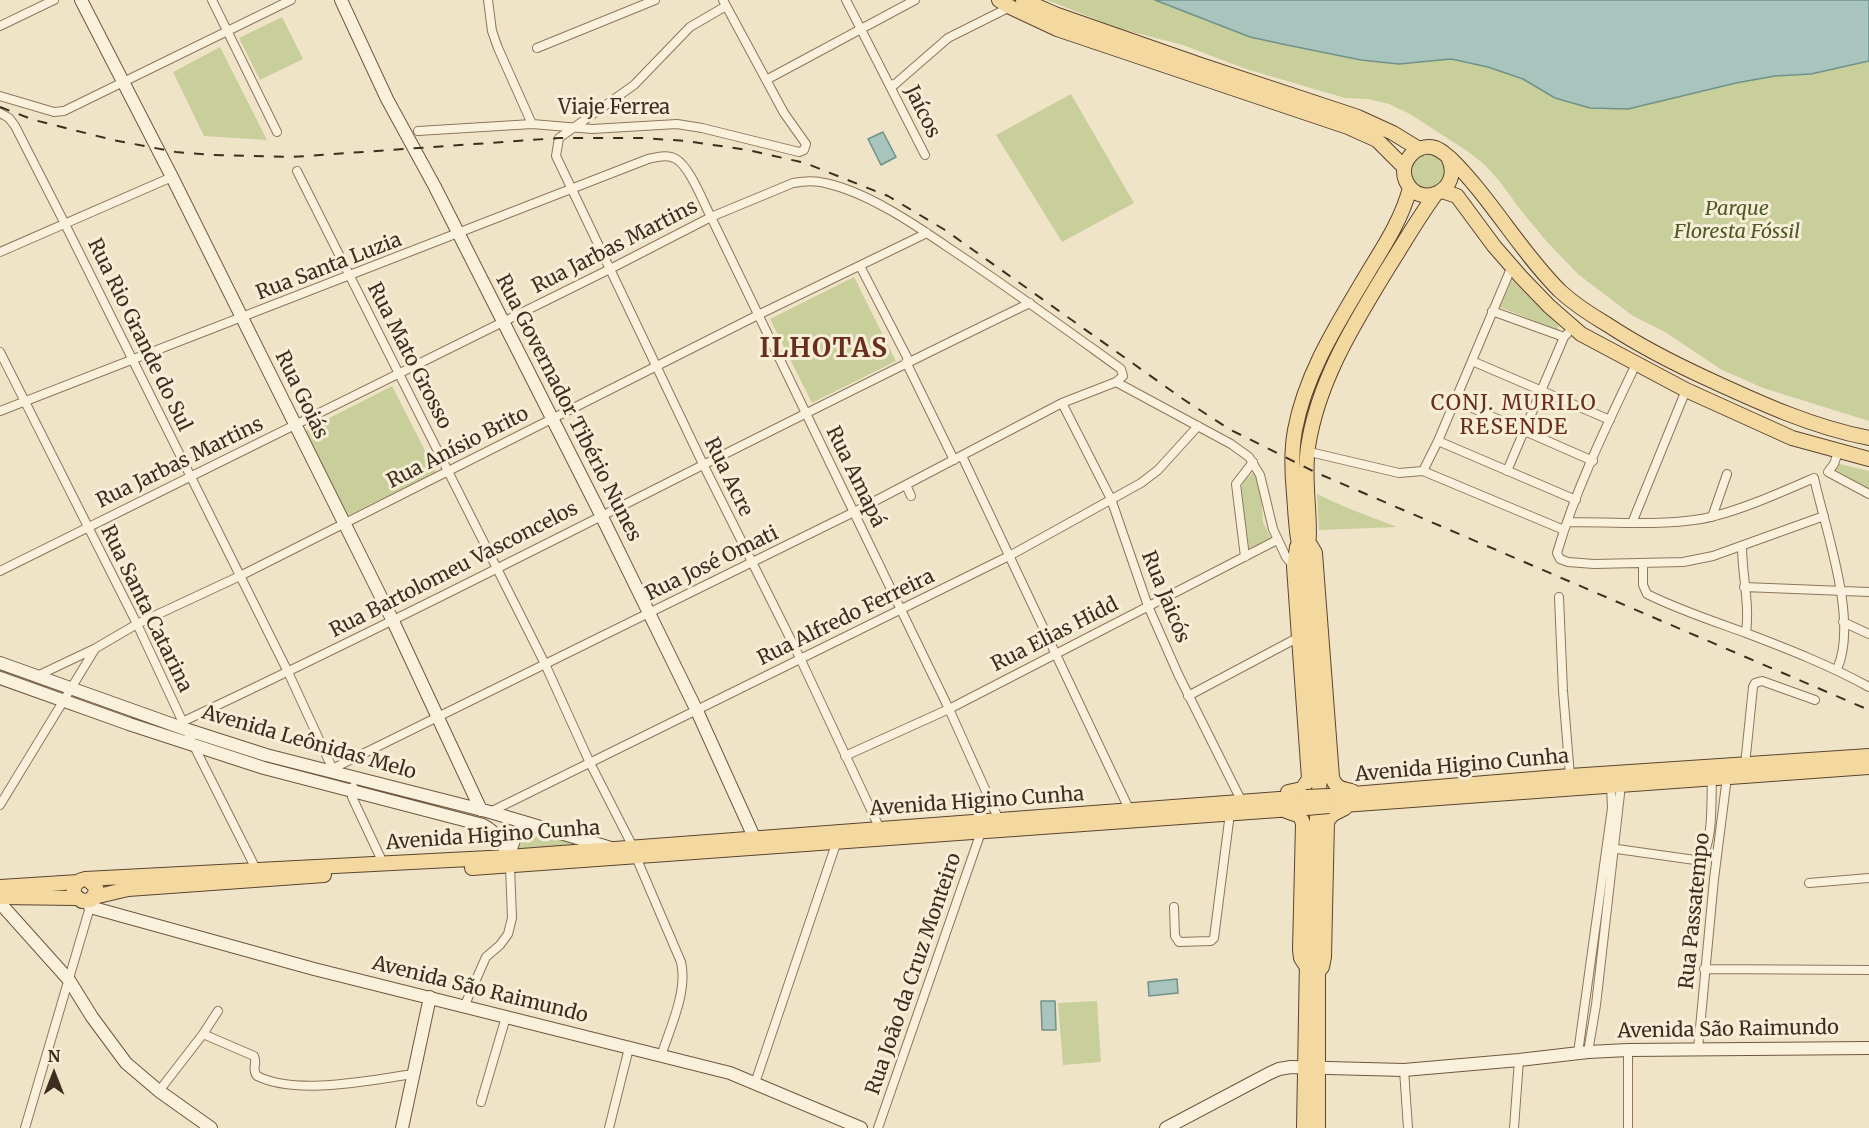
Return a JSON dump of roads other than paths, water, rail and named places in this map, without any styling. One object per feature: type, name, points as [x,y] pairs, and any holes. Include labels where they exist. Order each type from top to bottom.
[{"type":"main road","points":[[1023,0],[1171,61]]},
{"type":"main road","points":[[1005,3],[1057,29],[1171,61],[1291,100],[1358,117],[1393,133],[1419,149]]},
{"type":"main road","points":[[1291,100],[1370,135],[1404,167]]},
{"type":"main road","points":[[1869,438],[1831,430],[1792,416],[1665,359],[1627,339],[1561,292],[1530,258],[1463,171],[1448,157],[1435,148],[1419,149],[1412,153],[1404,167],[1404,174],[1410,188],[1426,196],[1439,193],[1457,196],[1512,267],[1549,306],[1568,332],[1686,390],[1792,438],[1869,459]]},
{"type":"main road","points":[[1318,1128],[1312,1068],[1312,969],[1307,959],[1313,951],[1321,763],[1299,566],[1294,556],[1303,545],[1307,451],[1316,407],[1328,376],[1345,342],[1415,223],[1451,180],[1453,172],[1448,157]]},
{"type":"main road","points":[[1303,545],[1292,455],[1294,431],[1301,403],[1326,345],[1398,222],[1410,188]]},
{"type":"main road","points":[[1657,376],[1665,359]]},
{"type":"main road","points":[[1303,545],[1313,548],[1315,553],[1332,777],[1338,787],[1355,799],[1327,821],[1324,957],[1322,967],[1312,969]]},
{"type":"main road","points":[[1299,566],[1299,637],[1309,779],[1302,789],[1284,793],[1277,804],[1300,816],[1303,823],[1300,950],[1301,958],[1312,969]]},
{"type":"main road","name":"Avenida Higino Cunha","points":[[1355,799],[1570,776],[1869,756]]},
{"type":"main road","name":"Avenida Higino Cunha","points":[[752,843],[837,841],[981,832],[1230,813],[1277,804],[1616,785],[1869,767]]},
{"type":"main road","name":"Avenida Higino Cunha","points":[[0,887],[83,881],[330,874],[752,843],[880,829],[1242,802],[1277,804]]},
{"type":"main road","name":"Avenida Higino Cunha","points":[[0,897],[87,901],[128,889],[384,863],[509,861],[612,848],[634,852]]},
{"type":"main road","points":[[83,881],[96,887],[87,901],[74,888],[83,881]]},
{"type":"main road","points":[[1304,1128],[1312,1068]]},
{"type":"street","points":[[0,26],[54,0]]},
{"type":"street","name":"Rua Goiás","points":[[81,0],[172,177],[486,811]]},
{"type":"street","points":[[212,0],[277,132]]},
{"type":"street","points":[[0,96],[59,112],[123,84],[291,0]]},
{"type":"street","name":"Rua Governador Tibério Nunes","points":[[340,0],[387,99],[503,321],[697,711],[752,843]]},
{"type":"street","points":[[488,0],[492,31],[498,48],[532,124]]},
{"type":"street","points":[[537,48],[655,0]]},
{"type":"street","points":[[846,0],[890,84],[894,85],[948,38],[1005,3]]},
{"type":"street","points":[[574,127],[634,85],[690,27],[725,3],[766,80],[915,0]]},
{"type":"street","name":"Viaje Ferrea","points":[[418,131],[532,124],[616,129],[677,124],[799,152],[806,148],[766,80]]},
{"type":"street","name":"Jaícos","points":[[890,84],[925,155]]},
{"type":"street","name":"Rua Rio Grande do Sul","points":[[0,113],[9,118],[15,126],[66,224],[288,672],[333,771]]},
{"type":"street","name":"Rua Acre","points":[[574,127],[559,138],[556,156],[570,189],[800,658],[880,829]]},
{"type":"street","name":"Rua Santa Luzia","points":[[0,411],[350,277],[648,159],[660,156],[670,157]]},
{"type":"street","name":"Rua Amapá","points":[[670,157],[678,160],[685,168],[711,217],[949,709],[999,820]]},
{"type":"street","name":"Rua Mato Grosso","points":[[297,171],[545,664],[634,852],[681,962],[684,972],[683,986],[661,1056]]},
{"type":"street","points":[[0,252],[172,177]]},
{"type":"street","name":"Rua Jarbas Martins","points":[[0,571],[711,217],[793,183],[815,181],[827,183],[863,197],[914,223],[1030,303],[1120,369],[1123,376],[1116,382]]},
{"type":"street","name":"Rua Anísio Brito","points":[[36,677],[96,648],[137,624],[240,576],[758,315],[927,233]]},
{"type":"street","points":[[860,266],[954,460]]},
{"type":"street","points":[[1423,471],[1512,267]]},
{"type":"street","name":"Rua Bartolomeu Vasconcelos","points":[[184,726],[392,619],[1030,303]]},
{"type":"street","points":[[1492,311],[1568,332],[1507,471]]},
{"type":"street","name":"Rua Santa Catarina","points":[[0,352],[137,624],[184,726],[258,875]]},
{"type":"street","points":[[1472,361],[1610,420]]},
{"type":"street","points":[[1636,364],[1576,500],[1557,556],[1564,561],[1580,563],[1683,562],[1713,556],[1824,516]]},
{"type":"street","points":[[1116,382],[1232,444],[1253,462],[1263,482],[1277,540],[1286,557],[1299,566]]},
{"type":"street","name":"Rua José Omati","points":[[333,771],[854,512],[1062,403],[1116,382]]},
{"type":"street","points":[[1632,523],[1686,390]]},
{"type":"street","points":[[1454,400],[1593,461]]},
{"type":"street","name":"Rua Jaicós","points":[[1062,403],[1111,499],[1148,606],[1188,696],[1242,802]]},
{"type":"street","name":"Rua Alfredo Ferreira","points":[[486,811],[697,711],[1011,555],[1141,483],[1158,470],[1198,426]]},
{"type":"street","points":[[1438,441],[1576,500]]},
{"type":"street","points":[[1838,452],[1828,472],[1869,494]]},
{"type":"street","points":[[1314,453],[1399,473],[1423,471],[1566,526],[1684,521],[1712,517],[1814,478],[1840,592],[1843,622],[1842,656],[1837,669]]},
{"type":"street","points":[[962,456],[1057,652],[1130,811]]},
{"type":"street","points":[[1245,557],[1236,484],[1253,462]]},
{"type":"street","points":[[1712,517],[1727,474]]},
{"type":"street","points":[[906,485],[911,496]]},
{"type":"street","name":"Rua Elias Hidd","points":[[845,756],[949,709],[1277,540]]},
{"type":"street","points":[[1742,546],[1748,616],[1746,633]]},
{"type":"street","points":[[1643,563],[1644,590],[1647,594],[1837,669],[1869,687]]},
{"type":"street","points":[[1744,587],[1869,592]]},
{"type":"street","points":[[1559,597],[1570,776]]},
{"type":"street","points":[[1843,622],[1869,634]]},
{"type":"street","points":[[1188,696],[1299,637]]},
{"type":"street","points":[[0,805],[96,648]]},
{"type":"street","name":"Avenida Leônidas Melo","points":[[0,663],[266,755],[486,811],[612,848]]},
{"type":"street","name":"Avenida Leônidas Melo","points":[[0,678],[264,768],[483,825],[497,836],[509,861]]},
{"type":"street","points":[[1745,765],[1755,682],[1762,681],[1815,700]]},
{"type":"street","name":"Rua Passatempo","points":[[1698,1049],[1704,969],[1727,777]]},
{"type":"street","points":[[1610,848],[1695,860],[1704,854],[1709,831],[1712,778]]},
{"type":"street","points":[[357,779],[352,797],[384,863]]},
{"type":"street","points":[[1583,1052],[1616,785]]},
{"type":"street","points":[[1174,907],[1176,939],[1179,942],[1211,941],[1214,938],[1230,813]]},
{"type":"street","points":[[464,1007],[486,957],[500,945],[511,926],[509,861],[512,841],[517,832],[527,827],[540,827]]},
{"type":"street","points":[[1709,831],[1720,830]]},
{"type":"street","name":"Rua João da Cruz Monteiro","points":[[878,1128],[981,832]]},
{"type":"street","points":[[754,1083],[837,841]]},
{"type":"street","points":[[1809,883],[1869,878]]},
{"type":"street","points":[[25,1128],[69,980],[87,901]]},
{"type":"street","name":"Avenida São Raimundo","points":[[87,901],[314,969],[730,1073],[861,1128]]},
{"type":"street","points":[[0,903],[69,980],[92,1017],[126,1063],[211,1128]]},
{"type":"street","points":[[1704,969],[1869,970]]},
{"type":"street","points":[[402,1128],[430,997]]},
{"type":"street","points":[[159,1090],[218,1011]]},
{"type":"street","points":[[481,1102],[506,1017]]},
{"type":"street","points":[[203,1034],[254,1056],[256,1061],[254,1070],[257,1076],[295,1086],[318,1086],[414,1074]]},
{"type":"street","points":[[609,1128],[629,1048]]},
{"type":"street","name":"Avenida São Raimundo","points":[[1166,1128],[1279,1069],[1404,1070],[1583,1052],[1628,1050],[1869,1048]]},
{"type":"street","points":[[1628,1050],[1628,1128]]},
{"type":"street","points":[[1514,1128],[1519,1060]]},
{"type":"street","points":[[1404,1070],[1408,1128]]},
{"type":"water","points":[[1155,0],[1869,0],[1869,61],[1811,74],[1775,76],[1736,83],[1628,109],[1590,108],[1555,98],[1523,79],[1488,67],[1451,59],[1399,64],[1361,60],[1250,37]]},
{"type":"water","points":[[883,132],[896,157],[881,165],[868,139]]},
{"type":"water","points":[[1177,979],[1178,993],[1149,996],[1148,982]]},
{"type":"water","points":[[1041,1001],[1055,1001],[1056,1030],[1042,1030]]},
{"type":"railway","points":[[0,107],[34,120],[113,140],[176,152],[213,155],[292,157],[559,138],[642,138],[686,141],[748,150],[805,163],[888,196],[945,230],[1183,399],[1229,429],[1317,473],[1869,710]]},
{"type":"district","name":"ILHOTAS","points":[[824,350]]},
{"type":"district","name":"CONJ. MURILO RESENDE","points":[[1514,416]]},
{"type":"park label","name":"Parque Floresta Fóssil","points":[[1737,220]]}]
